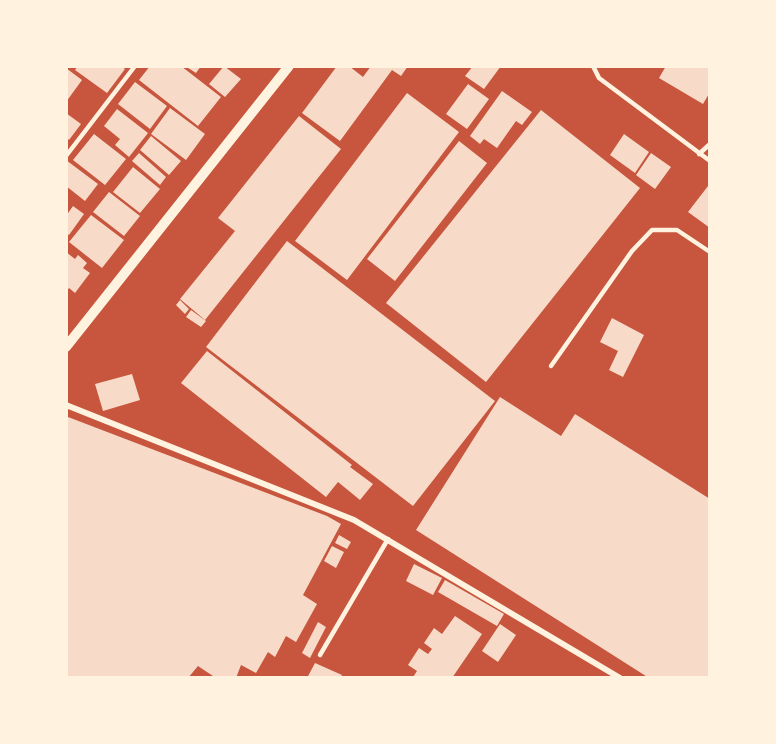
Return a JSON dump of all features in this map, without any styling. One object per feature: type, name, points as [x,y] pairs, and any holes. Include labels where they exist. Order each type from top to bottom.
[{"type":"street","points":[[66,347],[289,66]]},
{"type":"street","points":[[66,405],[354,520],[620,678]]},
{"type":"lane","points":[[66,156],[135,66]]},
{"type":"lane","points":[[593,66],[599,78],[710,161]]},
{"type":"lane","points":[[699,154],[710,144]]},
{"type":"lane","points":[[551,366],[632,251],[652,230],[677,230],[710,252]]},
{"type":"lane","points":[[320,655],[388,539]]},
{"type":"building","points":[[78,66],[121,66],[125,69],[107,93],[75,70]]},
{"type":"building","points":[[150,66],[181,66],[221,97],[198,126],[139,80]]},
{"type":"building","points":[[185,66],[201,66],[196,73]]},
{"type":"building","points":[[224,66],[241,79],[225,97],[209,84]]},
{"type":"building","points":[[337,66],[349,66],[363,77],[371,66],[408,66],[401,76],[392,70],[340,141],[302,113]]},
{"type":"building","points":[[473,66],[501,66],[484,89],[465,76]]},
{"type":"building","points":[[666,66],[710,66],[710,92],[703,104],[659,78]]},
{"type":"building","points":[[66,68],[82,80],[66,102]]},
{"type":"building","points":[[135,82],[167,106],[150,129],[118,104]]},
{"type":"building","points":[[468,84],[489,99],[467,129],[446,114]]},
{"type":"building","points":[[502,91],[532,112],[522,125],[516,121],[497,148],[484,139],[480,144],[470,136]]},
{"type":"building","points":[[407,93],[459,132],[347,280],[295,241]]},
{"type":"building","points":[[170,108],[205,134],[186,160],[151,134]]},
{"type":"building","points":[[117,109],[148,133],[129,157],[115,145],[120,139],[104,126]]},
{"type":"building","points":[[541,110],[640,188],[486,382],[386,303]]},
{"type":"building","points":[[66,113],[81,124],[69,140],[66,137]]},
{"type":"building","points":[[299,116],[341,149],[205,320],[180,299],[235,231],[218,218]]},
{"type":"building","points":[[94,134],[126,159],[105,185],[73,160]]},
{"type":"building","points":[[624,134],[649,152],[635,173],[610,155]]},
{"type":"building","points":[[151,136],[181,161],[169,175],[140,150]]},
{"type":"building","points":[[459,141],[487,163],[395,281],[367,259]]},
{"type":"building","points":[[139,153],[166,177],[160,185],[132,161]]},
{"type":"building","points":[[651,153],[671,167],[655,189],[636,175]]},
{"type":"building","points":[[66,160],[98,184],[85,201],[66,186]]},
{"type":"building","points":[[133,167],[160,189],[140,213],[113,192]]},
{"type":"building","points":[[708,186],[710,187],[710,228],[688,212]]},
{"type":"building","points":[[109,192],[140,216],[124,236],[93,212]]},
{"type":"building","points":[[73,206],[84,214],[69,235],[66,233],[66,216]]},
{"type":"building","points":[[91,215],[124,240],[102,268],[69,242]]},
{"type":"building","points":[[287,241],[495,401],[413,506],[206,347]]},
{"type":"building","points":[[66,252],[75,259],[78,255],[87,263],[83,268],[90,273],[75,293],[69,288],[66,292]]},
{"type":"building","points":[[180,300],[189,309],[185,314],[176,305]]},
{"type":"building","points":[[191,310],[206,321],[201,327],[186,317]]},
{"type":"building","points":[[612,318],[644,335],[623,377],[609,370],[618,351],[600,342]]},
{"type":"building","points":[[207,351],[373,484],[360,500],[338,482],[326,497],[181,383]]},
{"type":"building","points":[[132,374],[140,400],[103,411],[95,384]]},
{"type":"building","points":[[500,397],[561,436],[575,414],[710,499],[710,678],[649,678],[416,530]]},
{"type":"building","points":[[66,418],[327,516],[341,524],[303,595],[317,604],[296,642],[286,636],[275,657],[268,652],[256,673],[241,665],[236,678],[216,678],[198,666],[188,678],[66,678]]},
{"type":"building","points":[[339,535],[351,542],[347,549],[335,543]]},
{"type":"building","points":[[332,546],[344,552],[336,568],[324,561]]},
{"type":"building","points":[[414,564],[442,578],[433,595],[406,581]]},
{"type":"building","points":[[445,580],[504,614],[497,626],[438,592]]},
{"type":"building","points":[[455,616],[482,634],[452,678],[414,678],[417,671],[408,665],[419,648],[428,654],[432,649],[424,643],[434,628],[442,634]]},
{"type":"building","points":[[318,622],[326,627],[310,658],[302,653]]},
{"type":"building","points":[[500,624],[516,635],[498,662],[482,651]]},
{"type":"building","points":[[315,663],[342,675],[340,678],[307,678]]}]
